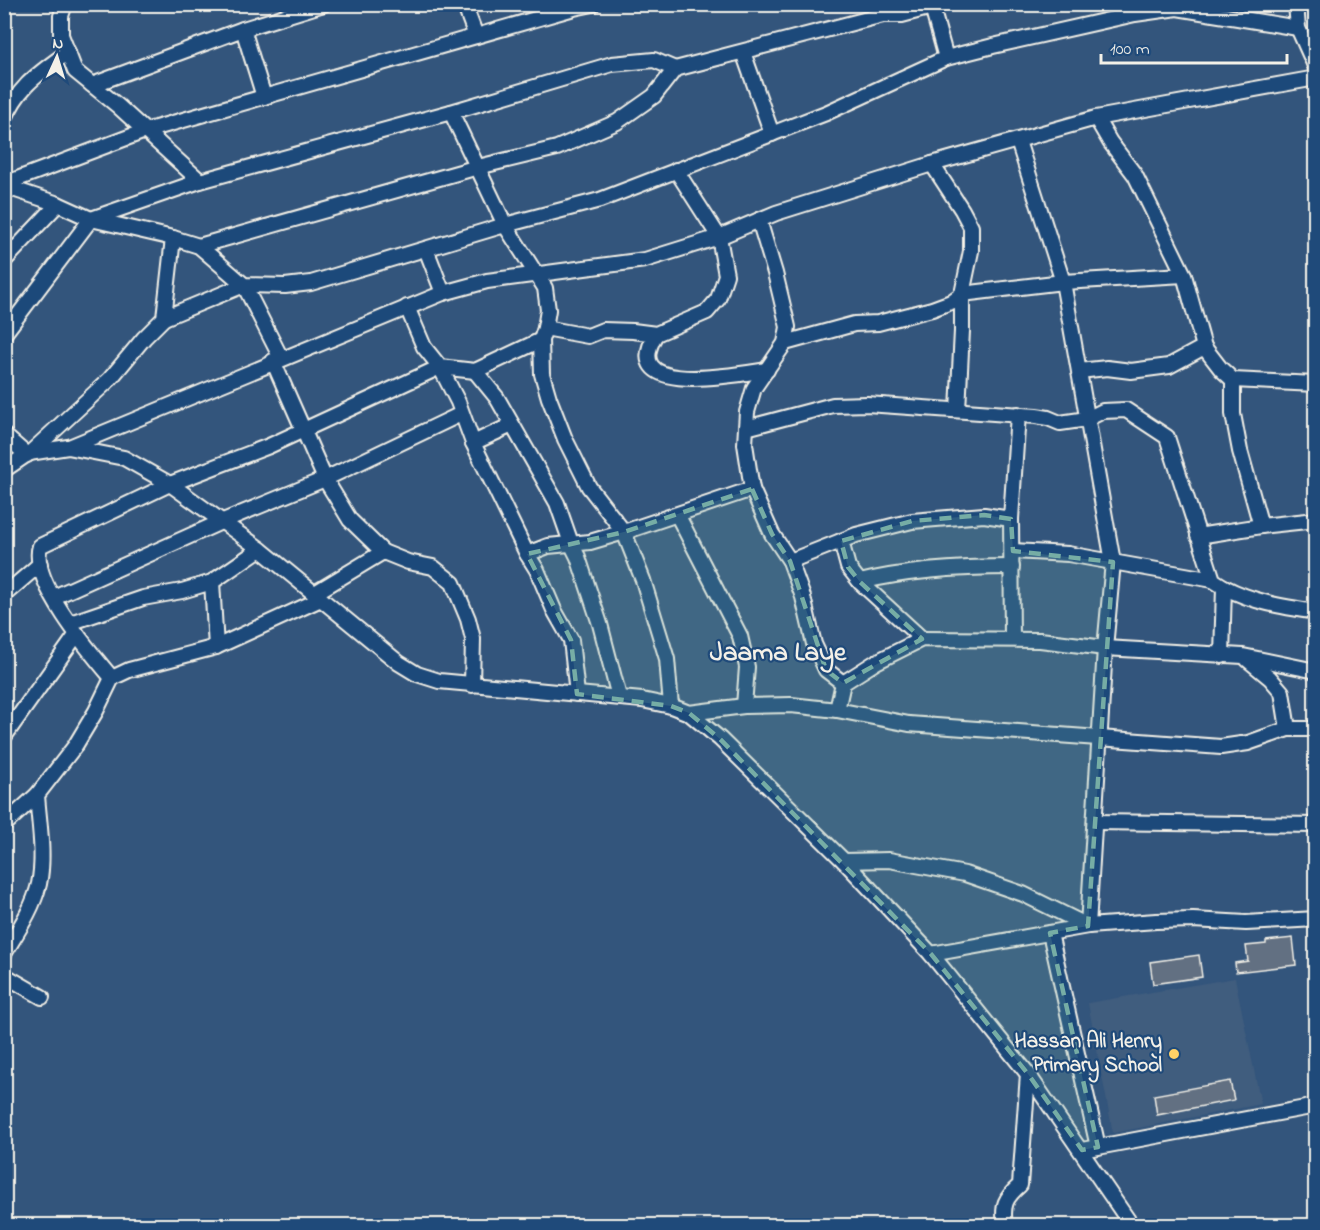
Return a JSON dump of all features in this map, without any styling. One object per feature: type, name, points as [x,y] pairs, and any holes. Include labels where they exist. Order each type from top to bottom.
[{"type":"street","points":[[65,4],[61,16],[61,35],[75,71],[200,181]]},
{"type":"street","points":[[92,85],[243,29],[324,4]]},
{"type":"street","points":[[464,4],[476,36]]},
{"type":"street","points":[[4,185],[145,131],[593,4]]},
{"type":"street","points":[[1296,4],[1298,28],[1316,68]]},
{"type":"street","points":[[4,334],[91,219],[200,181],[451,112],[612,64],[654,60],[675,69],[883,15],[902,15],[932,6],[946,58]]},
{"type":"street","points":[[4,470],[28,454],[110,379],[164,318],[243,285],[285,286],[311,283],[505,225],[600,200],[826,113],[946,58],[1042,34],[1135,14],[1177,8],[1205,9],[1298,28]]},
{"type":"street","points":[[243,29],[264,97]]},
{"type":"street","points":[[4,122],[12,101],[35,76],[68,52]]},
{"type":"street","points":[[743,52],[772,134]]},
{"type":"street","points":[[199,246],[478,167],[557,148],[617,122],[654,96],[675,69]]},
{"type":"street","points":[[4,435],[28,454],[68,447],[443,293],[487,281],[645,260],[932,164],[1096,118],[1316,78]]},
{"type":"street","points":[[451,112],[505,225],[545,288],[548,310],[543,334],[542,374],[549,398],[565,439],[589,487],[624,532],[643,580],[668,659],[671,706]]},
{"type":"street","points":[[1096,118],[1110,142],[1135,175],[1184,275],[1204,347],[1221,369],[1233,380],[1316,384]]},
{"type":"street","points":[[1018,141],[1063,282],[1113,562],[1105,648],[1088,926]]},
{"type":"street","points":[[932,164],[971,227],[971,251],[962,294],[958,410]]},
{"type":"street","points":[[112,678],[84,646],[43,579],[38,553],[40,546],[170,484],[269,446],[440,367],[475,371],[543,334],[588,336],[603,330],[656,334],[708,312],[718,299],[726,275],[719,237],[676,170]]},
{"type":"street","points":[[4,185],[58,204],[91,219],[199,246],[243,285],[277,360],[303,430],[325,479],[350,520],[383,552],[408,562],[433,567],[453,583],[468,619],[473,639],[472,685]]},
{"type":"street","points":[[4,261],[58,204]]},
{"type":"street","points":[[759,220],[788,327],[785,343],[754,388],[747,412],[745,444],[752,489],[772,534],[790,561],[803,597],[814,644],[826,670],[843,683]]},
{"type":"street","points":[[164,318],[173,238]]},
{"type":"street","points":[[426,249],[443,293]]},
{"type":"street","points":[[785,343],[854,324],[878,323],[932,309],[951,302],[962,294],[1063,282],[1184,275]]},
{"type":"street","points":[[407,307],[424,347],[440,367],[458,402],[473,443],[537,570],[554,610],[571,640],[577,694]]},
{"type":"street","points":[[656,334],[652,341],[651,366],[667,376],[693,380],[766,370]]},
{"type":"street","points":[[1079,370],[1107,368],[1131,371],[1169,366],[1204,347]]},
{"type":"street","points":[[475,371],[497,398],[557,503],[600,624],[619,698]]},
{"type":"street","points":[[1233,380],[1235,423],[1240,452],[1261,526]]},
{"type":"street","points":[[746,428],[832,405],[867,404],[1018,414],[1047,418],[1060,423],[1087,419],[1102,411],[1126,410],[1167,437],[1198,537],[1219,584],[1222,656]]},
{"type":"street","points":[[54,597],[223,521],[325,479],[461,414]]},
{"type":"street","points":[[1012,639],[1011,519],[1018,414]]},
{"type":"street","points":[[473,443],[512,424]]},
{"type":"street","points":[[68,447],[124,458],[170,484],[260,549],[399,663],[417,674],[440,681],[472,685],[642,699],[689,712],[720,739],[844,861],[931,954],[1029,1074],[1132,1226]]},
{"type":"street","points":[[527,554],[548,546],[590,542],[678,516],[752,489]]},
{"type":"street","points":[[790,561],[856,535],[912,521],[984,515],[1011,519]]},
{"type":"street","points":[[678,516],[740,636],[747,667],[744,706]]},
{"type":"street","points":[[1198,537],[1261,526],[1316,520]]},
{"type":"street","points":[[841,541],[848,567],[860,582],[922,639]]},
{"type":"street","points":[[5,734],[73,629],[143,598],[182,591],[212,582],[260,549]]},
{"type":"street","points":[[1013,551],[1068,554],[1113,562],[1219,584],[1237,594],[1274,605],[1316,612]]},
{"type":"street","points":[[4,825],[37,795],[75,746],[112,678],[129,670],[216,647],[318,596],[383,552]]},
{"type":"street","points":[[4,595],[40,564]]},
{"type":"street","points":[[860,582],[893,574],[980,567],[1012,567]]},
{"type":"street","points":[[212,582],[216,647]]},
{"type":"street","points":[[837,710],[843,683],[876,662],[922,639],[1040,640],[1105,648],[1243,656],[1316,671]]},
{"type":"street","points":[[1243,656],[1270,678],[1282,692],[1288,729]]},
{"type":"street","points":[[689,712],[744,706],[791,705],[837,710],[909,724],[1221,747],[1248,743],[1288,729],[1316,729]]},
{"type":"street","points":[[4,954],[31,909],[39,884],[42,860],[37,795]]},
{"type":"street","points":[[1095,822],[1316,825]]},
{"type":"street","points":[[844,861],[889,860],[965,874],[1023,894],[1088,926]]},
{"type":"street","points":[[931,954],[1088,926],[1156,921],[1246,923],[1316,919]]},
{"type":"street","points":[[1050,933],[1098,1147]]},
{"type":"street","points":[[4,975],[42,997]]},
{"type":"street","points":[[1005,1226],[1003,1209],[1009,1194],[1020,1185],[1029,1074]]},
{"type":"street","points":[[1082,1150],[1316,1106]]},
{"type":"highlighted area","points":[[752,489],[772,534],[790,561],[826,670],[843,683],[922,639],[860,582],[848,567],[841,541],[912,521],[984,515],[1011,519],[1013,551],[1113,562],[1088,926],[1050,933],[1098,1147],[1082,1150],[1028,1074],[931,954],[720,739],[689,713],[671,706],[577,694],[571,640],[527,554],[624,532]]},
{"type":"shaded area","name":"Hassan Ali Henry Primary School","points":[[1235,978],[1261,1104],[1113,1133],[1088,1003]]},
{"type":"building","points":[[1293,938],[1296,965],[1236,972],[1235,963],[1248,961],[1246,946]]},
{"type":"building","points":[[1199,955],[1202,977],[1153,984],[1150,962]]},
{"type":"building","points":[[1230,1081],[1234,1100],[1157,1115],[1154,1095]]},
{"type":"place","name":"Hassan Ali Henry Primary School","points":[[1174,1054]]},
{"type":"district","name":"Jaama Laye","points":[[778,653]]}]
